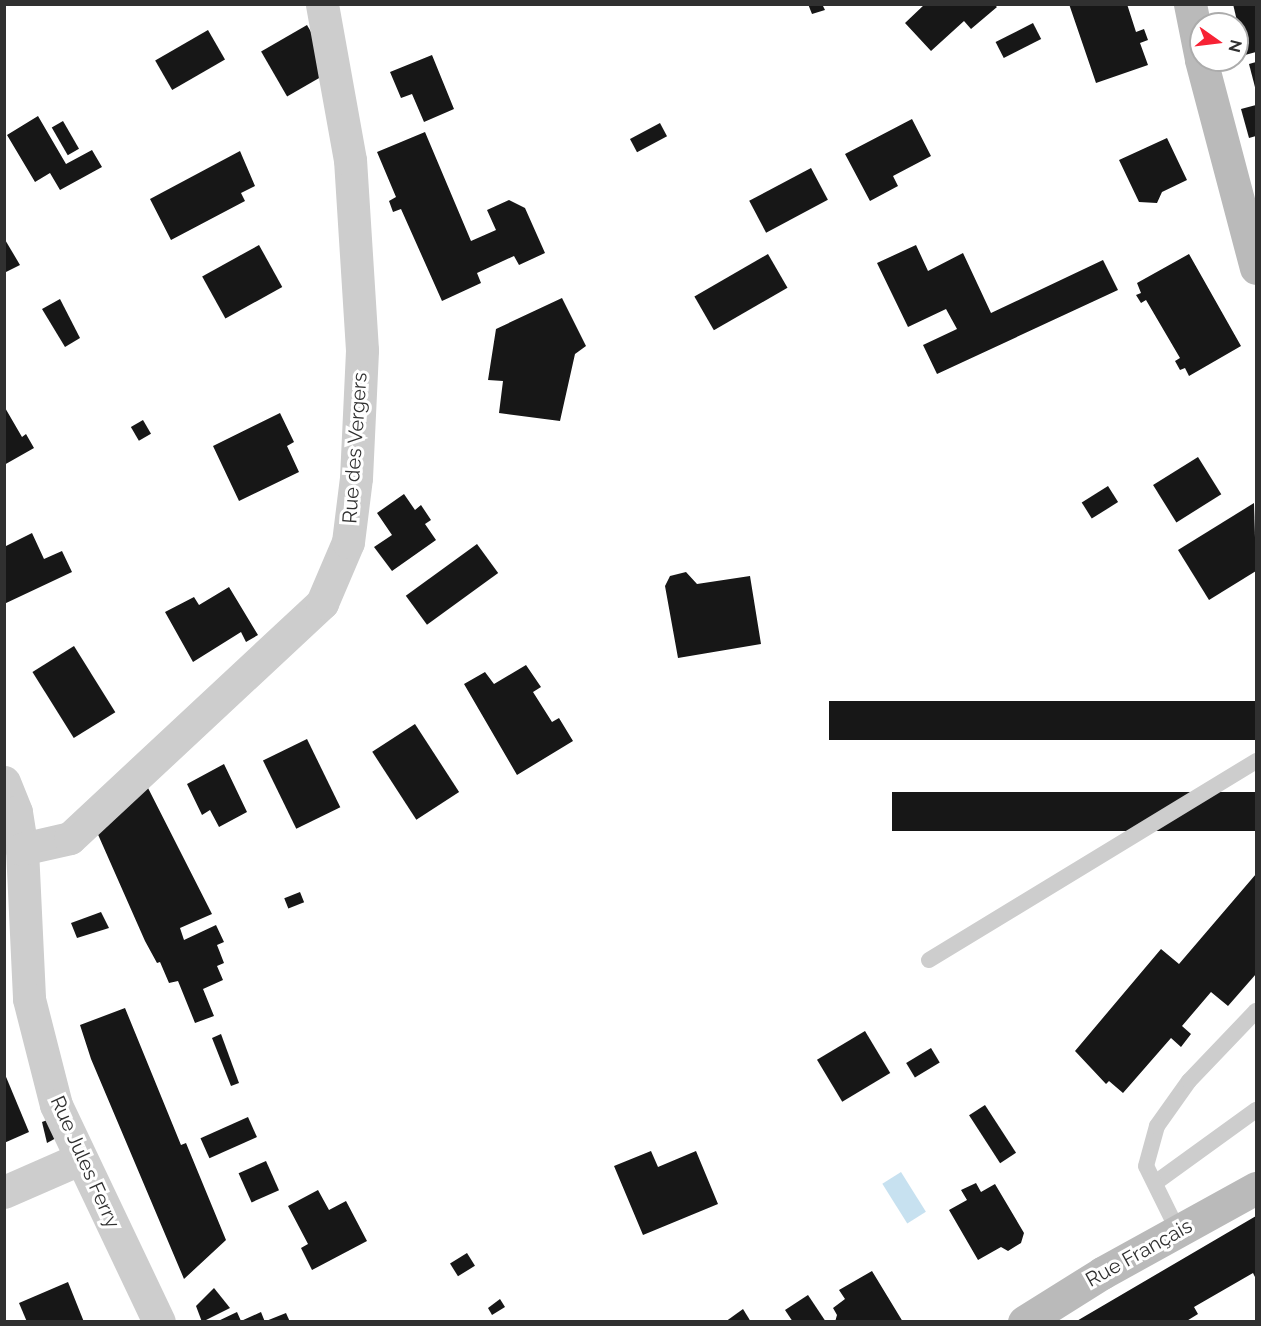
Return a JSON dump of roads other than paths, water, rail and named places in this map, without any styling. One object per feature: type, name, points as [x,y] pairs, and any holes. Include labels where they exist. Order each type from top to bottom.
[{"type":"street","name":"Rue des Vergers","points":[[22,849],[70,838],[322,603],[348,542],[356,478],[362,350],[350,160],[322,4]]},
{"type":"street","points":[[1204,72],[1257,268]]},
{"type":"street","name":"Rue Jules Ferry","points":[[4,782],[16,812],[22,849],[29,999],[57,1105],[79,1159],[159,1322]]},
{"type":"street","points":[[4,1192],[79,1159]]},
{"type":"street","name":"Rue Français","points":[[1024,1322],[1178,1231],[1257,1188]]},
{"type":"lane","points":[[929,960],[1257,761]]},
{"type":"lane","points":[[1178,1231],[1146,1166],[1157,1126],[1189,1081],[1257,1011]]},
{"type":"lane","points":[[1155,1184],[1257,1110]]},
{"type":"water","points":[[901,1172],[926,1212],[907,1224],[882,1184]]}]
